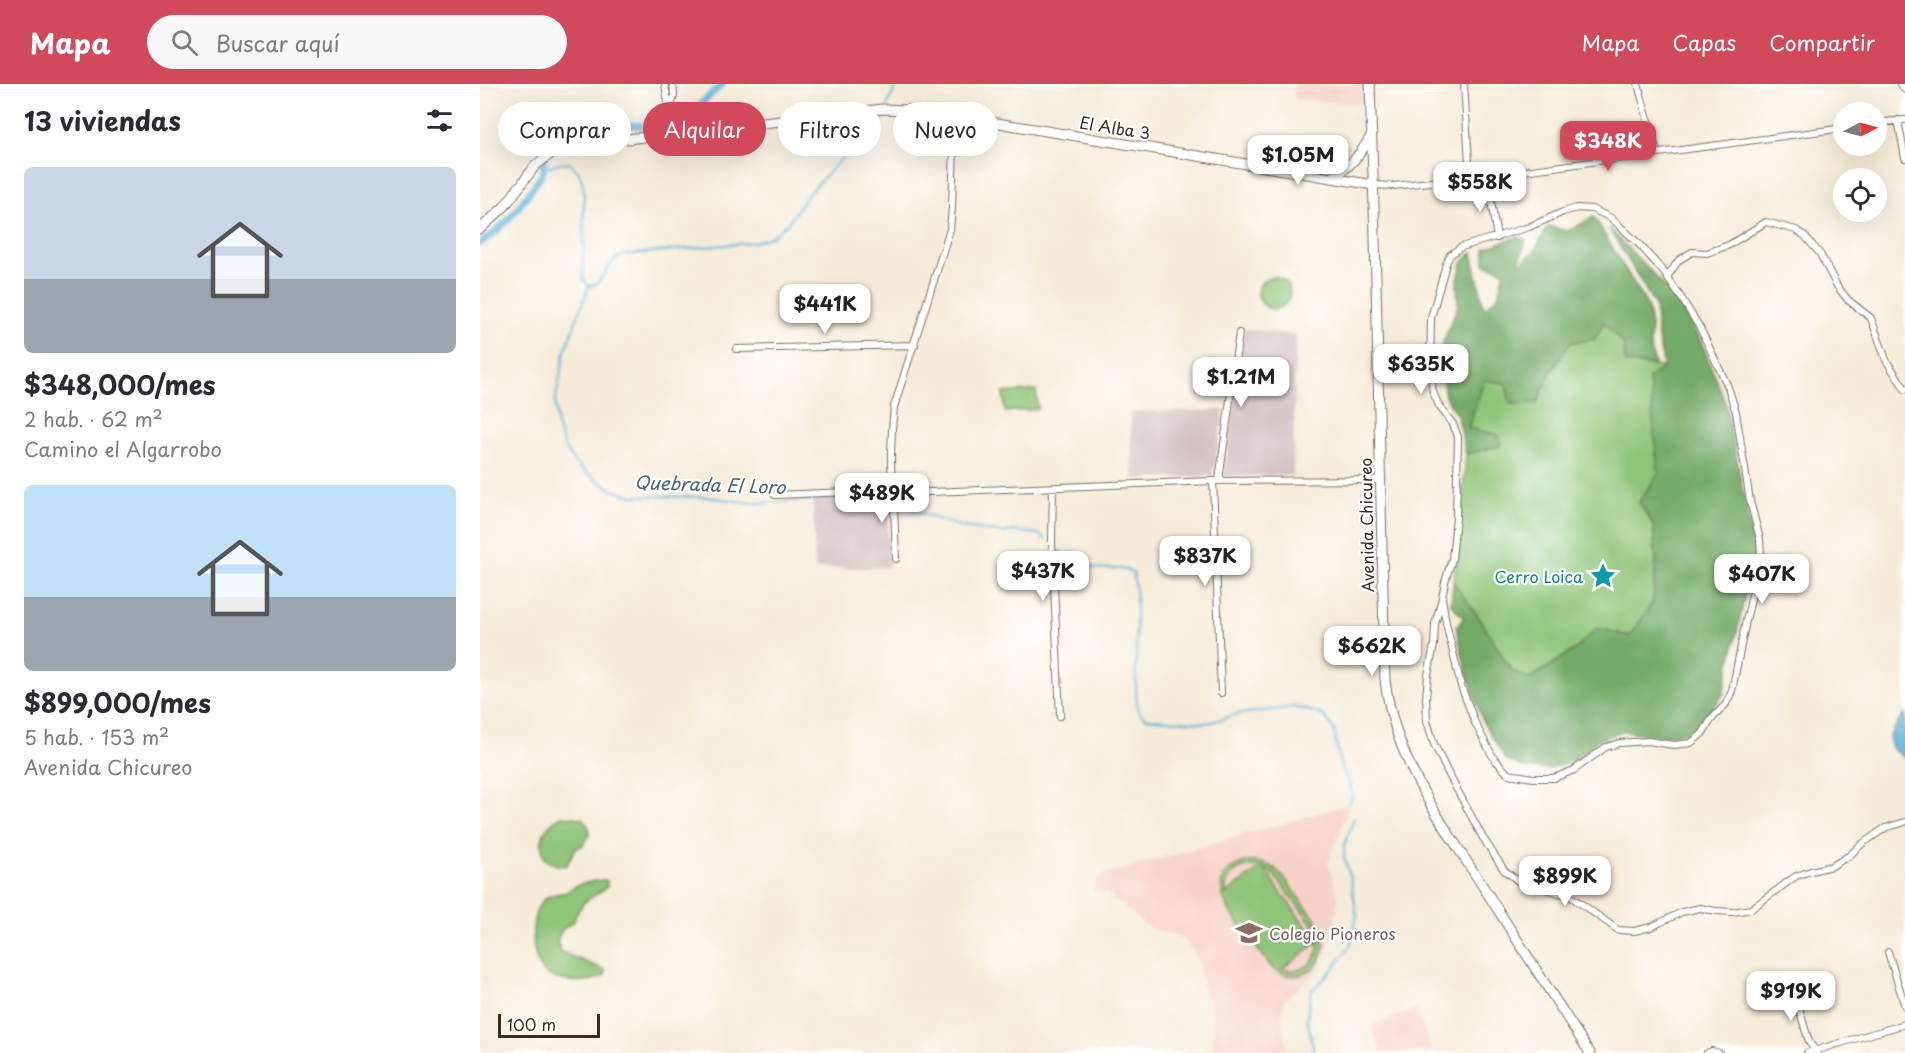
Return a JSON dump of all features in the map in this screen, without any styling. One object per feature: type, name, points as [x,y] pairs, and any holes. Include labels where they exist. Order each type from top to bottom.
[{"type":"main road","name":"Avenida Chicureo","points":[[1370,84],[1386,680],[1389,710],[1398,739],[1427,800],[1590,1053]]},
{"type":"main road","name":"El Alba 3","points":[[766,118],[893,110]]},
{"type":"main road","name":"El Alba 3","points":[[998,123],[1374,185]]},
{"type":"main road","name":"El Alba 3","points":[[480,229],[504,207],[535,166],[553,152],[568,146],[643,131]]},
{"type":"main road","points":[[1333,177],[1346,168],[1371,136]]},
{"type":"main road","points":[[1346,168],[1349,180]]},
{"type":"street","points":[[665,84],[668,102]]},
{"type":"street","points":[[672,84],[674,96],[672,102]]},
{"type":"street","points":[[1464,84],[1470,178]]},
{"type":"street","points":[[1638,84],[1657,153]]},
{"type":"street","points":[[1900,84],[1905,90]]},
{"type":"street","points":[[1901,120],[1905,158]]},
{"type":"street","points":[[1374,185],[1393,186],[1487,176],[1833,129]]},
{"type":"street","points":[[896,559],[894,504],[896,490],[893,486],[892,472],[894,407],[950,229],[954,156]]},
{"type":"street","points":[[1487,176],[1497,237]]},
{"type":"street","points":[[1442,598],[1461,686],[1475,723],[1492,757],[1508,774],[1554,778],[1574,770],[1606,747],[1619,743],[1648,741],[1674,745],[1691,744],[1726,704],[1732,691],[1761,556],[1760,539],[1750,501],[1736,412],[1728,387],[1700,328],[1666,277],[1638,243],[1611,218],[1592,208],[1577,208],[1563,212],[1529,227],[1461,247],[1450,255],[1446,264],[1431,318],[1430,363],[1433,392],[1439,406],[1453,424],[1458,437],[1453,549],[1435,624],[1434,645],[1428,675],[1427,721],[1443,762],[1483,838],[1504,870],[1518,881],[1570,896],[1618,930],[1634,931],[1651,927],[1682,912],[1700,908],[1733,912],[1751,909],[1796,876],[1832,866],[1885,828],[1905,822]]},
{"type":"street","points":[[1666,277],[1679,260],[1692,252],[1707,253],[1729,245],[1766,222],[1796,230],[1805,236],[1820,254],[1837,286],[1848,300],[1871,318],[1886,360],[1905,389]]},
{"type":"street","points":[[1221,693],[1216,481],[1239,333]]},
{"type":"street","points":[[736,349],[915,345]]},
{"type":"street","points":[[775,495],[896,490],[906,493],[1216,481],[1380,480]]},
{"type":"street","points":[[1053,488],[1060,716]]},
{"type":"street","points":[[1888,952],[1905,1006]]},
{"type":"street","points":[[1790,978],[1809,1042],[1816,1052]]},
{"type":"street","points":[[1807,1053],[1905,1024]]},
{"type":"street","points":[[1707,1053],[1719,1053]]},
{"type":"shaded area","points":[[1293,84],[1366,84],[1367,105],[1295,99]]},
{"type":"shaded area","points":[[1244,329],[1296,335],[1293,475],[1224,476]]},
{"type":"shaded area","points":[[1224,410],[1213,476],[1133,479],[1130,412]]},
{"type":"shaded area","points":[[888,498],[889,567],[815,569],[813,499]]},
{"type":"shaded area","name":"Colegio Pioneros","points":[[1350,804],[1328,862],[1338,898],[1332,938],[1316,973],[1284,1000],[1282,1026],[1289,1053],[1215,1053],[1211,1010],[1202,984],[1197,956],[1182,938],[1149,928],[1108,894],[1093,891],[1094,884],[1103,875]]},
{"type":"shaded area","points":[[1416,1009],[1432,1053],[1381,1053],[1371,1025]]},
{"type":"green space","points":[[1594,217],[1647,305],[1651,325],[1650,345],[1655,365],[1626,363],[1623,343],[1604,323],[1594,340],[1571,342],[1550,373],[1537,403],[1510,404],[1506,383],[1484,380],[1468,428],[1499,435],[1500,446],[1466,454],[1458,417],[1445,396],[1439,352],[1458,305],[1457,283],[1462,263],[1472,252],[1484,309],[1498,296],[1504,271],[1485,264],[1485,248],[1517,237],[1526,239],[1519,264],[1533,253],[1548,226],[1568,231]]},
{"type":"green space","points":[[1609,228],[1674,296],[1701,341],[1726,405],[1755,551],[1723,695],[1700,726],[1684,733],[1660,736],[1623,731],[1598,740],[1576,760],[1549,769],[1525,768],[1506,760],[1483,722],[1467,674],[1456,626],[1464,618],[1451,604],[1453,582],[1479,618],[1511,670],[1530,679],[1577,648],[1597,628],[1630,636],[1653,602],[1656,558],[1653,524],[1639,502],[1658,474],[1649,378],[1664,367],[1657,333],[1655,305]]},
{"type":"green space","points":[[1274,277],[1286,281],[1290,293],[1286,305],[1274,309],[1262,305],[1258,293],[1262,281]]},
{"type":"green space","points":[[1604,322],[1623,343],[1626,363],[1664,367],[1655,430],[1658,474],[1639,502],[1653,524],[1656,558],[1653,603],[1630,636],[1597,628],[1577,648],[1530,679],[1511,670],[1479,618],[1453,582],[1458,556],[1466,454],[1500,446],[1499,435],[1468,429],[1484,380],[1506,383],[1537,403],[1550,373],[1571,342],[1594,340]]},
{"type":"green space","points":[[1036,390],[1038,409],[1005,412],[1003,393]]},
{"type":"green space","points":[[562,816],[582,818],[589,827],[589,836],[583,845],[574,850],[567,865],[561,866],[544,858],[542,839],[547,828]]},
{"type":"green space","points":[[1245,862],[1255,862],[1272,867],[1283,877],[1321,928],[1324,949],[1319,961],[1310,971],[1295,976],[1273,969],[1227,905],[1221,885],[1224,876],[1231,868]],"holes":[[[1262,867],[1226,894],[1227,882],[1233,874],[1243,868]],[[1263,868],[1274,875],[1313,925],[1318,942]],[[1318,942],[1314,959],[1308,965],[1301,969],[1282,969]]]},
{"type":"green space","points":[[605,880],[607,887],[584,902],[574,921],[562,930],[557,940],[561,952],[605,970],[605,975],[590,980],[571,981],[553,978],[546,974],[537,960],[533,941],[534,919],[542,902],[551,895],[567,892],[581,884]]},
{"type":"water","points":[[1905,713],[1905,758],[1892,748],[1889,737]]},
{"type":"waterway","points":[[480,243],[507,221],[540,177],[544,166],[542,148],[548,136],[575,125],[671,123],[692,111],[723,84]]},
{"type":"waterway","points":[[887,106],[897,84]]},
{"type":"waterway","points":[[589,286],[597,284],[615,259],[623,255],[756,242],[772,236],[788,223],[808,194],[841,159],[873,132],[883,120],[885,111]]},
{"type":"waterway","name":"Quebrada El Loro","points":[[544,169],[558,163],[569,163],[579,172],[584,188],[583,279],[589,286],[565,351],[555,403],[557,426],[564,446],[574,462],[592,477],[613,490],[632,496],[706,497],[753,503],[888,496],[907,508],[958,526],[1002,533],[1013,531],[1038,534],[1045,539]]},
{"type":"waterway","name":"Quebrada El Loro","points":[[1060,551],[1090,567],[1133,572],[1136,598],[1136,693],[1138,711],[1145,718],[1209,723],[1238,714],[1295,707],[1315,712],[1324,716],[1334,730],[1340,764],[1352,789],[1351,802]]},
{"type":"waterway","name":"Quebrada El Loro","points":[[1314,1053],[1307,1017],[1311,992],[1333,969],[1350,946],[1357,916],[1344,857],[1344,846],[1354,818]]},
{"type":"place","name":"Cerro Loica","points":[[1603,576]]},
{"type":"place","name":"Colegio Pioneros","points":[[1249,933]]}]
